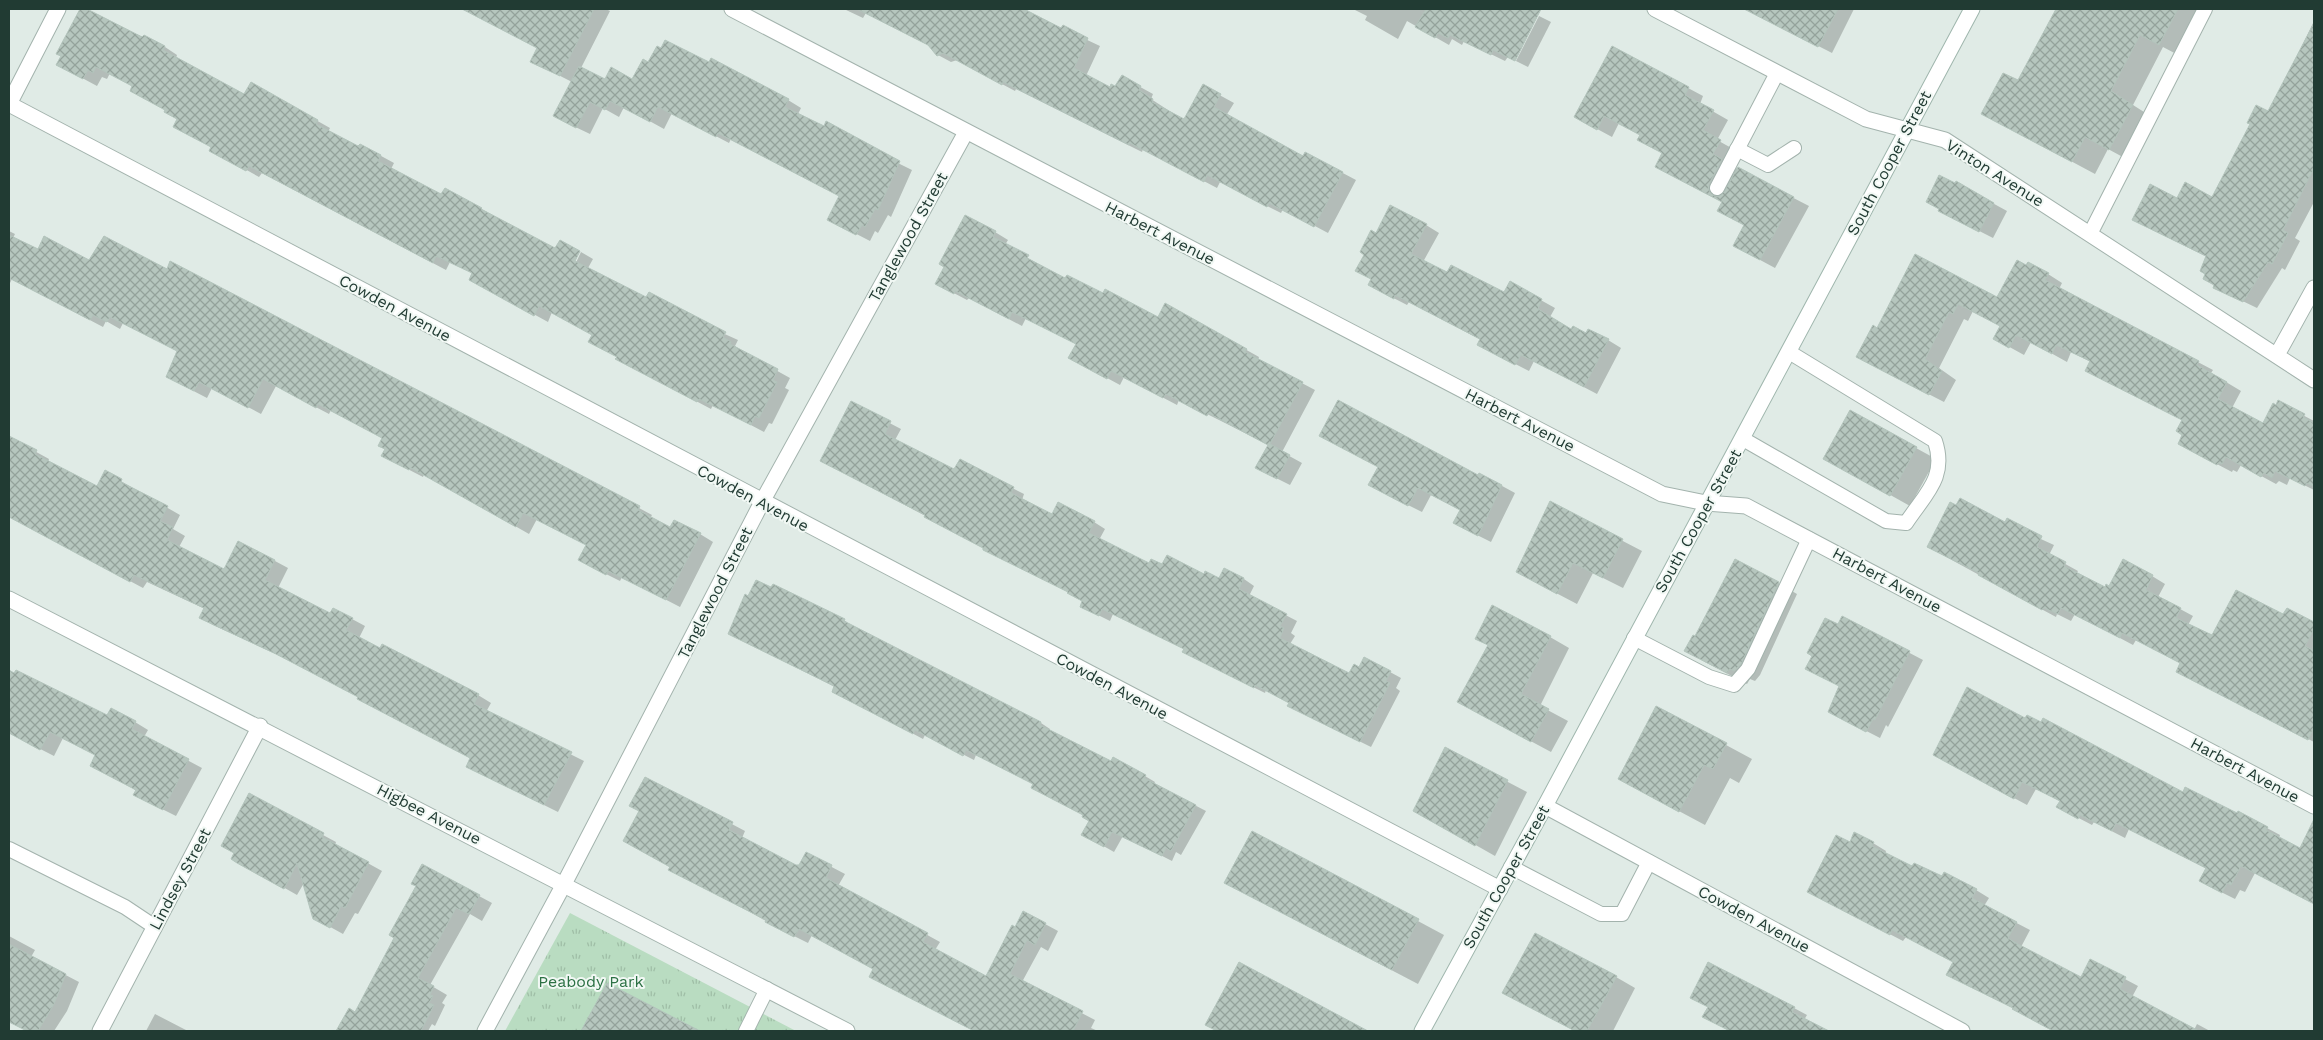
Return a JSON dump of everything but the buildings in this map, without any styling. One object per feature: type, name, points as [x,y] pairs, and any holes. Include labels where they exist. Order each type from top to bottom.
[{"type":"street","points":[[9,104],[58,9]]},
{"type":"street","name":"Harbert Avenue","points":[[732,9],[1662,494],[1706,503],[1746,506],[2314,806]]},
{"type":"street","name":"Vinton Avenue","points":[[1655,9],[1866,119],[1944,140],[2314,380]]},
{"type":"street","name":"South Cooper Street","points":[[1422,1031],[1545,806],[1972,9]]},
{"type":"street","name":"Cowden Avenue","points":[[9,104],[1500,889]]},
{"type":"street","name":"Tanglewood Street","points":[[485,1031],[564,884],[762,502],[966,132]]},
{"type":"street","points":[[2277,355],[2314,288]]},
{"type":"street","name":"Higbee Avenue","points":[[9,599],[260,726],[847,1031]]},
{"type":"street","name":"Lindsey Street","points":[[100,1031],[260,726]]},
{"type":"street","name":"Cowden Avenue","points":[[1545,806],[1962,1031]]},
{"type":"lane","points":[[2090,234],[2204,9]]},
{"type":"lane","points":[[1717,188],[1777,73]]},
{"type":"lane","points":[[1737,149],[1768,165],[1794,148]]},
{"type":"lane","points":[[1742,439],[1886,521],[1906,523],[1939,473],[1940,457],[1935,441],[1789,352]]},
{"type":"lane","points":[[1634,638],[1709,677],[1734,685],[1748,669],[1809,539]]},
{"type":"lane","points":[[9,849],[125,907],[155,927]]},
{"type":"lane","points":[[1511,867],[1601,914],[1622,914],[1650,862]]},
{"type":"lane","points":[[746,1031],[767,990]]},
{"type":"green space","name":"Peabody Park","points":[[570,913],[796,1031],[505,1031]]}]
